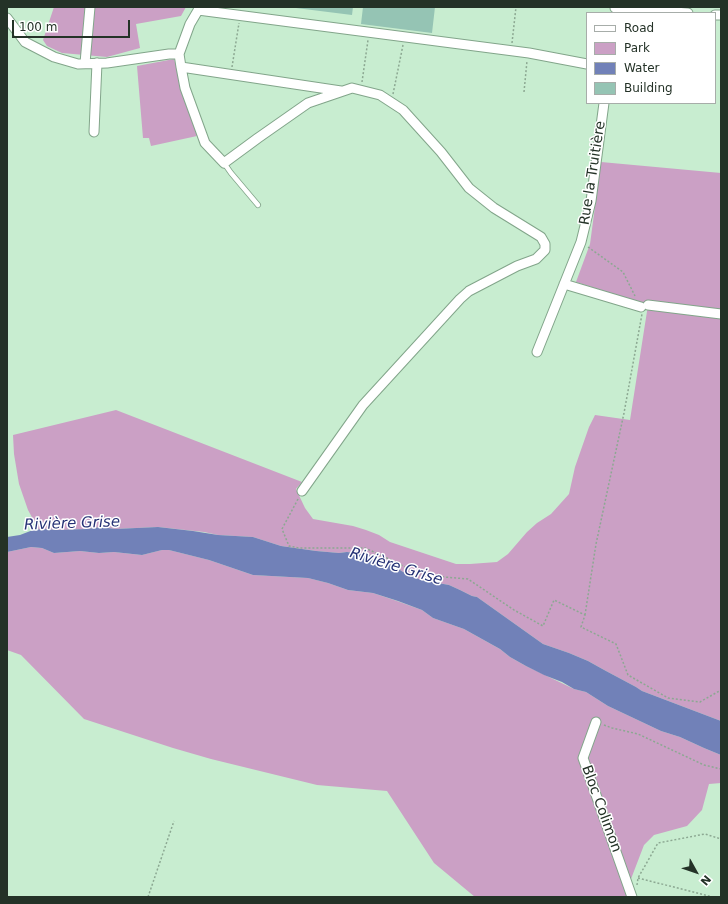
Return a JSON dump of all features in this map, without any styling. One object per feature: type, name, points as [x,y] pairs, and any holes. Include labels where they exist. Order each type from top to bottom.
[{"type":"street","points":[[85,63],[90,7]]},
{"type":"street","points":[[302,491],[363,406],[460,299],[469,291],[517,266],[536,259],[545,250],[545,244],[541,237],[494,208],[469,188],[441,152],[403,110],[380,95],[361,90],[352,88],[308,103],[224,163],[205,143],[185,88],[181,67],[179,54],[190,24],[199,9],[241,16],[529,53],[586,64]]},
{"type":"street","points":[[615,9],[670,12]]},
{"type":"street","points":[[7,18],[25,42],[54,57],[78,64],[107,63],[169,54],[179,54]]},
{"type":"street","points":[[94,132],[97,63]]},
{"type":"street","points":[[181,67],[343,91]]},
{"type":"street","name":"Rue la Truitière","points":[[537,352],[581,242],[591,201],[604,104]]},
{"type":"street","points":[[564,284],[645,306],[721,314]]},
{"type":"street","name":"Bloc Colimon","points":[[596,722],[583,758],[634,894]]},
{"type":"lane","points":[[224,163],[231,174],[258,205]]},
{"type":"path","points":[[510,51],[516,7]]},
{"type":"path","points":[[231,75],[241,16]]},
{"type":"path","points":[[361,90],[369,32]]},
{"type":"path","points":[[391,102],[404,37]]},
{"type":"path","points":[[524,92],[526,63]]},
{"type":"path","points":[[581,242],[623,272],[645,306],[596,544],[585,615],[581,627],[616,644],[628,675],[668,698],[700,702],[721,690]]},
{"type":"path","points":[[302,491],[282,529],[289,546],[299,548],[365,548],[421,575],[468,579],[514,610],[543,626],[554,600],[585,615]]},
{"type":"path","points":[[612,728],[638,734],[704,765],[721,769]]},
{"type":"path","points":[[148,897],[174,821]]},
{"type":"path","points":[[634,894],[638,878],[658,842],[705,834],[721,839]]},
{"type":"path","points":[[638,878],[713,897]]},
{"type":"green space","points":[[54,7],[186,7],[181,16],[136,24],[140,48],[107,57],[62,53],[47,46],[43,40]]},
{"type":"green space","points":[[174,59],[197,136],[151,146],[149,138],[143,138],[137,66]]},
{"type":"green space","points":[[601,162],[721,173],[721,721],[642,691],[588,661],[543,644],[477,597],[449,585],[421,580],[373,556],[281,546],[253,537],[218,535],[158,527],[115,529],[101,527],[87,529],[39,530],[28,510],[19,484],[14,454],[13,435],[116,410],[302,482],[296,489],[305,508],[313,519],[353,526],[366,530],[379,535],[390,542],[456,564],[497,562],[508,554],[537,523],[551,514],[569,494],[575,467],[589,427],[595,415],[630,420],[648,305],[576,282],[590,244]]},
{"type":"green space","points":[[31,547],[42,548],[54,553],[80,551],[142,555],[162,550],[169,550],[209,560],[253,575],[308,578],[348,590],[373,593],[397,601],[422,610],[433,618],[464,629],[500,649],[510,657],[526,666],[574,689],[586,692],[608,706],[661,731],[680,737],[721,755],[721,783],[709,784],[702,810],[687,826],[654,835],[644,845],[626,892],[627,897],[475,897],[434,863],[387,791],[317,785],[211,759],[84,719],[21,655],[7,650],[7,552]]},
{"type":"water","points":[[101,527],[115,529],[158,527],[218,535],[253,537],[281,546],[373,556],[421,580],[449,585],[477,597],[543,644],[588,661],[642,691],[721,721],[721,755],[680,737],[661,731],[608,706],[586,692],[574,689],[562,682],[544,675],[510,657],[500,649],[464,629],[433,618],[422,610],[373,593],[348,590],[308,578],[253,575],[209,560],[169,550],[162,550],[142,555],[80,551],[54,553],[42,548],[31,547],[7,552],[7,537],[20,535],[33,530],[87,529]]},
{"type":"building","points":[[296,7],[353,7],[352,15]]},
{"type":"building","points":[[363,7],[435,7],[432,33],[361,24]]},
{"type":"water label","name":"Rivière Grise","points":[[72,524]]},
{"type":"water label","name":"Rivière Grise","points":[[396,567]]}]
